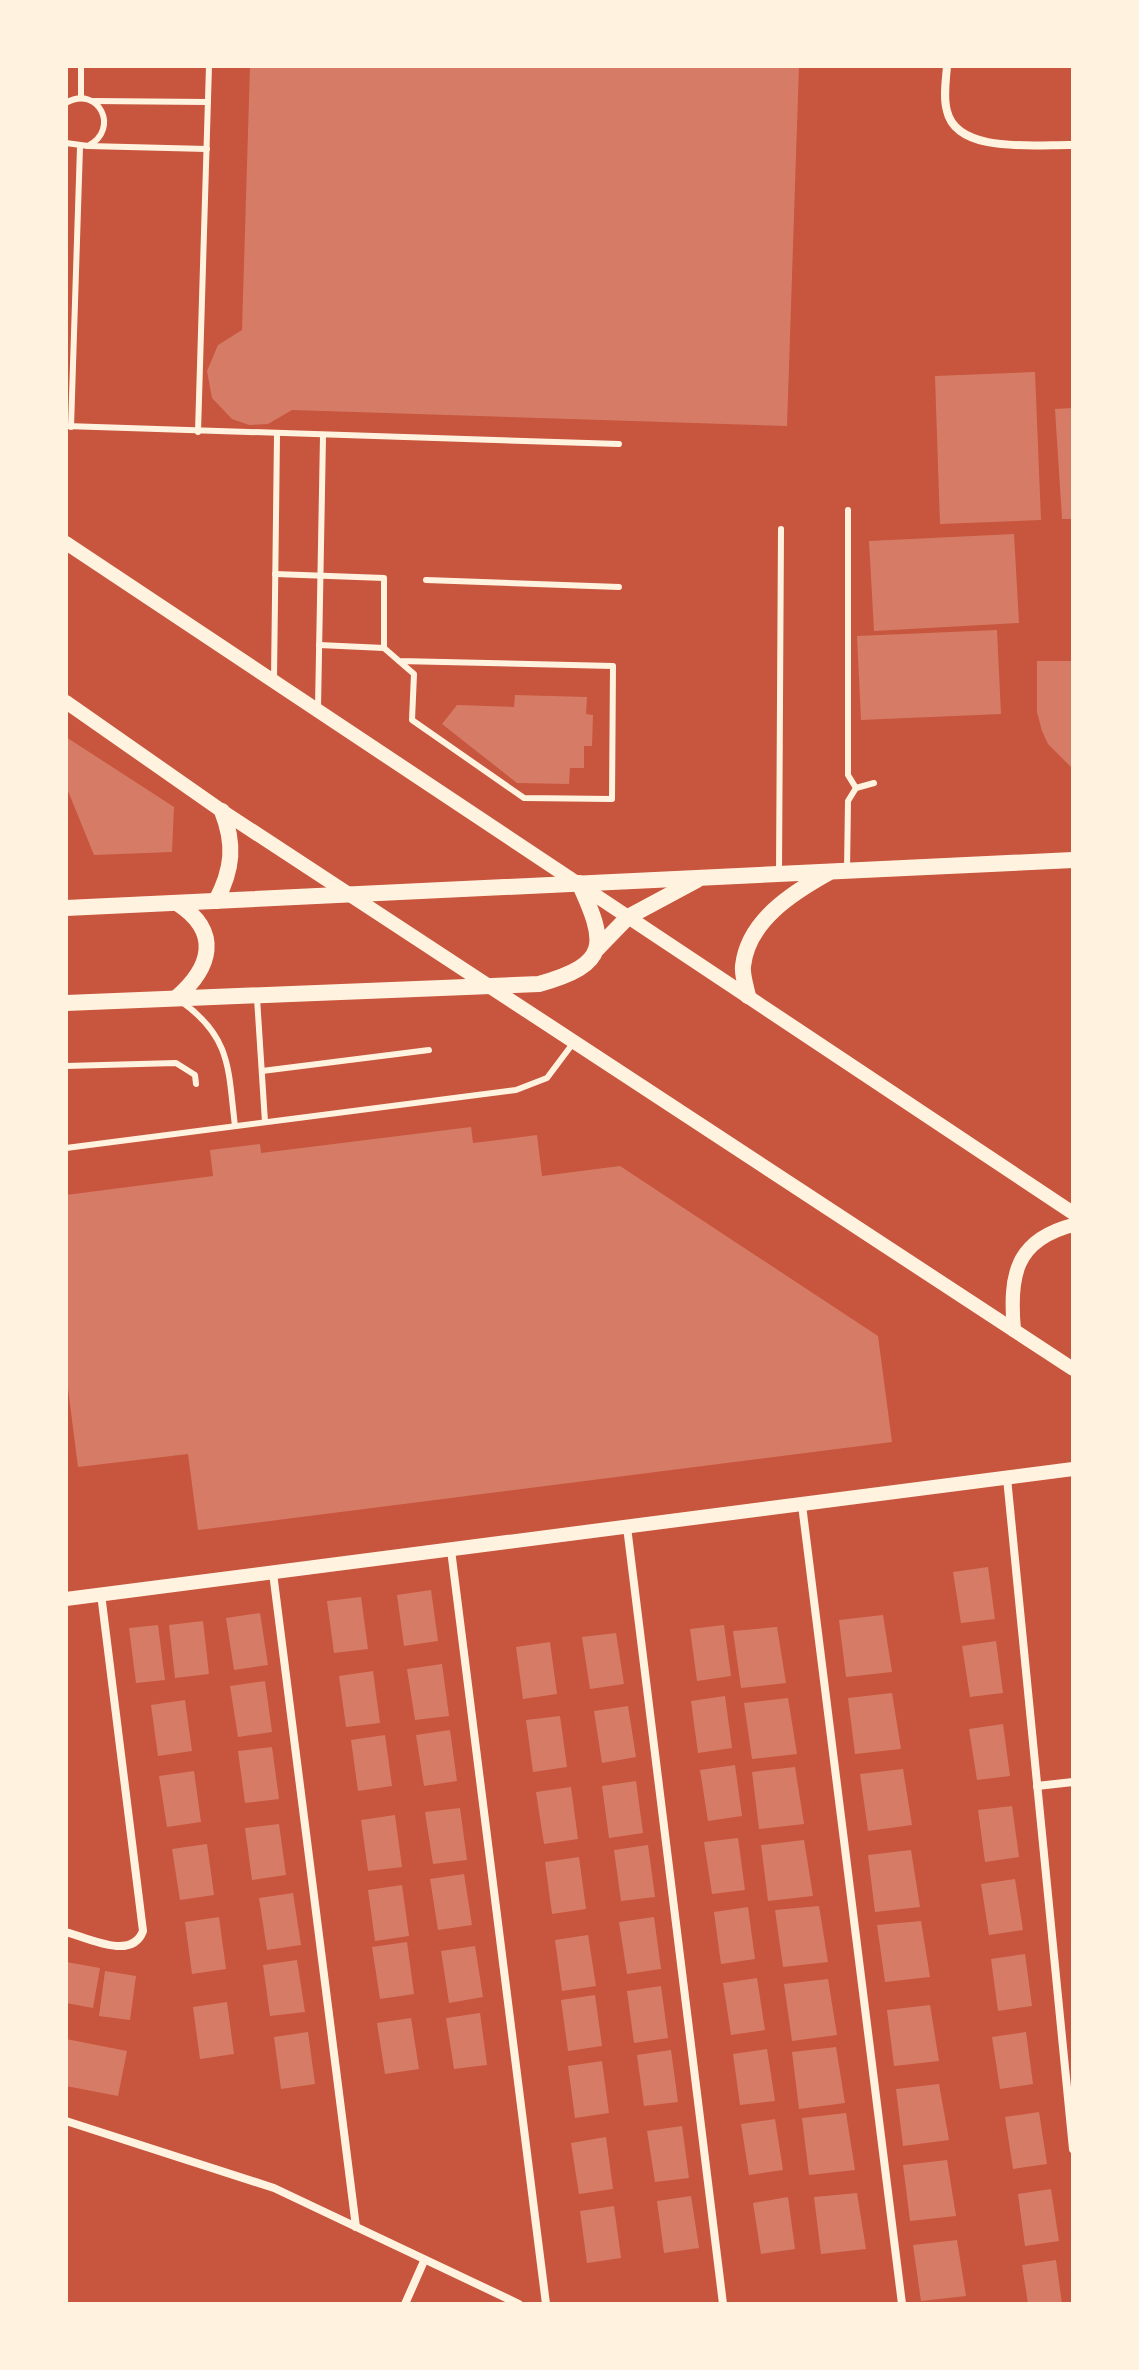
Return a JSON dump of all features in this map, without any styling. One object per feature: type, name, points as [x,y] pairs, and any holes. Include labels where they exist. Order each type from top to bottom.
[{"type":"main road","points":[[216,901],[232,859],[230,837],[222,811]]},
{"type":"main road","points":[[69,903],[177,903],[352,896],[1073,860]]},
{"type":"main road","points":[[748,996],[742,968],[749,942],[786,897],[838,871]]},
{"type":"main road","points":[[66,1003],[539,984],[569,974],[587,963],[628,917],[702,878]]},
{"type":"main road","points":[[579,883],[597,924],[597,949]]},
{"type":"main road","points":[[176,998],[199,977],[206,958],[203,928],[194,915],[177,903]]},
{"type":"street","points":[[947,66],[947,110],[957,130],[986,142],[1073,145]]},
{"type":"street","points":[[66,543],[1073,1213]]},
{"type":"street","points":[[66,702],[222,811],[576,1040],[1073,1369]]},
{"type":"street","points":[[1014,1330],[1013,1281],[1020,1259],[1036,1241],[1073,1225]]},
{"type":"street","points":[[66,1599],[1073,1469]]},
{"type":"street","points":[[1007,1478],[1073,2149]]},
{"type":"street","points":[[802,1505],[902,2304]]},
{"type":"street","points":[[627,1527],[723,2304]]},
{"type":"street","points":[[451,1550],[546,2304]]},
{"type":"street","points":[[273,1573],[356,2227]]},
{"type":"street","points":[[66,1932],[123,1947],[136,1943],[143,1931],[101,1594]]},
{"type":"street","points":[[1037,1786],[1073,1782]]},
{"type":"street","points":[[66,2121],[237,2174],[309,2203],[424,2261],[519,2304]]},
{"type":"street","points":[[405,2304],[424,2261]]},
{"type":"lane","points":[[81,66],[81,98]]},
{"type":"lane","points":[[198,432],[209,66]]},
{"type":"lane","points":[[66,102],[81,98],[92,101],[208,102]]},
{"type":"lane","points":[[88,146],[100,138],[105,125],[103,111],[92,101]]},
{"type":"lane","points":[[66,143],[80,147],[207,149]]},
{"type":"lane","points":[[80,147],[69,426],[619,444]]},
{"type":"lane","points":[[274,681],[277,435]]},
{"type":"lane","points":[[318,712],[323,436]]},
{"type":"lane","points":[[848,510],[848,775],[856,788]]},
{"type":"lane","points":[[779,874],[781,529]]},
{"type":"lane","points":[[275,574],[384,578],[384,648]]},
{"type":"lane","points":[[426,580],[619,587]]},
{"type":"lane","points":[[319,645],[384,648],[399,661],[414,674],[412,720],[524,798],[612,799],[613,666],[399,661]]},
{"type":"lane","points":[[838,871],[848,801],[856,788],[874,783]]},
{"type":"lane","points":[[257,995],[265,1122]]},
{"type":"lane","points":[[176,998],[203,1017],[221,1040],[226,1052],[235,1126]]},
{"type":"lane","points":[[66,1148],[516,1090],[547,1078],[576,1040]]},
{"type":"lane","points":[[262,1071],[429,1050]]},
{"type":"lane","points":[[66,1066],[176,1063],[195,1075],[196,1084]]},
{"type":"building","points":[[250,66],[799,66],[787,426],[292,410],[268,424],[249,425],[232,419],[212,398],[207,371],[218,345],[242,330]]},
{"type":"building","points":[[1035,372],[1041,520],[940,524],[935,376]]},
{"type":"building","points":[[1073,408],[1073,519],[1062,519],[1055,409]]},
{"type":"building","points":[[1014,534],[1019,623],[874,631],[869,541]]},
{"type":"building","points":[[997,630],[1001,714],[861,720],[857,636]]},
{"type":"building","points":[[1037,661],[1073,661],[1073,769],[1048,744],[1042,731],[1037,712]]},
{"type":"building","points":[[515,695],[587,697],[586,714],[593,715],[592,746],[584,746],[584,768],[570,768],[569,784],[517,783],[442,724],[457,705],[514,707]]},
{"type":"building","points":[[66,737],[174,807],[172,852],[94,855],[66,786]]},
{"type":"building","points":[[471,1127],[473,1143],[537,1135],[542,1176],[620,1166],[878,1336],[892,1442],[198,1530],[188,1454],[78,1467],[66,1373],[66,1195],[213,1176],[210,1150],[260,1144],[261,1153]]},
{"type":"building","points":[[988,1567],[995,1619],[961,1623],[953,1572]]},
{"type":"building","points":[[431,1590],[438,1641],[404,1646],[397,1595]]},
{"type":"building","points":[[361,1597],[368,1649],[334,1653],[327,1601]]},
{"type":"building","points":[[260,1613],[268,1665],[234,1670],[226,1618]]},
{"type":"building","points":[[883,1615],[892,1672],[846,1677],[839,1620]]},
{"type":"building","points":[[203,1621],[209,1674],[175,1678],[169,1625]]},
{"type":"building","points":[[158,1625],[165,1680],[136,1683],[129,1628]]},
{"type":"building","points":[[724,1625],[731,1676],[697,1681],[690,1629]]},
{"type":"building","points":[[777,1627],[786,1683],[741,1688],[733,1631]]},
{"type":"building","points":[[616,1633],[624,1684],[590,1689],[582,1637]]},
{"type":"building","points":[[996,1641],[1003,1693],[970,1697],[962,1646]]},
{"type":"building","points":[[550,1642],[557,1694],[523,1699],[516,1647]]},
{"type":"building","points":[[442,1664],[449,1716],[415,1720],[407,1669]]},
{"type":"building","points":[[373,1671],[380,1723],[346,1727],[339,1676]]},
{"type":"building","points":[[265,1681],[272,1732],[238,1737],[230,1686]]},
{"type":"building","points":[[892,1693],[901,1749],[855,1754],[848,1698]]},
{"type":"building","points":[[725,1696],[732,1748],[698,1753],[691,1701]]},
{"type":"building","points":[[788,1698],[797,1754],[752,1759],[744,1703]]},
{"type":"building","points":[[185,1700],[192,1751],[158,1756],[151,1705]]},
{"type":"building","points":[[628,1706],[636,1757],[602,1763],[594,1711]]},
{"type":"building","points":[[560,1716],[567,1767],[533,1772],[526,1720]]},
{"type":"building","points":[[1003,1724],[1010,1776],[977,1780],[969,1729]]},
{"type":"building","points":[[450,1730],[457,1781],[424,1786],[416,1735]]},
{"type":"building","points":[[385,1735],[392,1786],[358,1791],[351,1740]]},
{"type":"building","points":[[272,1747],[279,1799],[245,1803],[238,1751]]},
{"type":"building","points":[[735,1765],[742,1816],[708,1821],[700,1770]]},
{"type":"building","points":[[795,1767],[804,1824],[759,1829],[752,1772]]},
{"type":"building","points":[[903,1769],[912,1825],[868,1831],[860,1774]]},
{"type":"building","points":[[194,1771],[201,1822],[167,1827],[159,1776]]},
{"type":"building","points":[[636,1781],[643,1833],[609,1838],[602,1786]]},
{"type":"building","points":[[571,1787],[578,1839],[544,1844],[536,1792]]},
{"type":"building","points":[[1012,1806],[1019,1857],[985,1862],[978,1810]]},
{"type":"building","points":[[460,1808],[467,1860],[433,1864],[425,1812]]},
{"type":"building","points":[[395,1815],[402,1867],[368,1871],[361,1820]]},
{"type":"building","points":[[279,1824],[286,1875],[252,1880],[245,1828]]},
{"type":"building","points":[[738,1838],[745,1890],[712,1894],[704,1842]]},
{"type":"building","points":[[804,1840],[813,1896],[768,1901],[761,1845]]},
{"type":"building","points":[[207,1844],[214,1895],[180,1900],[172,1849]]},
{"type":"building","points":[[648,1845],[655,1897],[621,1901],[614,1850]]},
{"type":"building","points":[[911,1850],[920,1907],[875,1912],[868,1855]]},
{"type":"building","points":[[579,1857],[586,1909],[552,1914],[545,1862]]},
{"type":"building","points":[[464,1874],[472,1925],[438,1930],[430,1879]]},
{"type":"building","points":[[1015,1879],[1023,1930],[989,1935],[981,1884]]},
{"type":"building","points":[[402,1885],[409,1936],[375,1941],[368,1890]]},
{"type":"building","points":[[293,1893],[301,1945],[267,1950],[259,1898]]},
{"type":"building","points":[[819,1906],[828,1962],[783,1967],[775,1910]]},
{"type":"building","points":[[748,1907],[755,1959],[721,1964],[714,1912]]},
{"type":"building","points":[[219,1917],[226,1969],[192,1974],[185,1922]]},
{"type":"building","points":[[654,1917],[661,1969],[627,1974],[619,1922]]},
{"type":"building","points":[[921,1921],[930,1977],[885,1982],[877,1925]]},
{"type":"building","points":[[588,1935],[596,1986],[562,1991],[555,1940]]},
{"type":"building","points":[[407,1942],[414,1994],[380,1999],[372,1947]]},
{"type":"building","points":[[475,1946],[483,1997],[449,2003],[441,1951]]},
{"type":"building","points":[[1025,1954],[1032,2006],[998,2011],[991,1959]]},
{"type":"building","points":[[297,1960],[305,2012],[270,2016],[263,1965]]},
{"type":"building","points":[[66,1962],[100,1968],[93,2008],[66,2003]]},
{"type":"building","points":[[105,1971],[136,1976],[130,2020],[99,2016]]},
{"type":"building","points":[[757,1978],[765,2030],[731,2035],[723,1983]]},
{"type":"building","points":[[828,1979],[837,2035],[792,2041],[784,1984]]},
{"type":"building","points":[[661,1986],[668,2038],[634,2043],[627,1991]]},
{"type":"building","points":[[595,1995],[602,2046],[568,2051],[561,2000]]},
{"type":"building","points":[[227,2002],[234,2054],[200,2059],[193,2007]]},
{"type":"building","points":[[930,2005],[939,2061],[894,2066],[887,2010]]},
{"type":"building","points":[[480,2013],[487,2065],[454,2069],[446,2018]]},
{"type":"building","points":[[411,2018],[419,2069],[385,2074],[377,2023]]},
{"type":"building","points":[[308,2032],[315,2084],[281,2089],[274,2037]]},
{"type":"building","points":[[1026,2032],[1033,2084],[1000,2089],[992,2037]]},
{"type":"building","points":[[66,2039],[127,2051],[118,2096],[66,2086]]},
{"type":"building","points":[[836,2047],[845,2103],[799,2109],[792,2052]]},
{"type":"building","points":[[767,2049],[775,2101],[740,2105],[733,2054]]},
{"type":"building","points":[[671,2050],[678,2102],[644,2106],[637,2055]]},
{"type":"building","points":[[602,2061],[609,2113],[575,2118],[568,2066]]},
{"type":"building","points":[[939,2084],[949,2140],[903,2146],[896,2089]]},
{"type":"building","points":[[1039,2112],[1047,2164],[1013,2169],[1005,2117]]},
{"type":"building","points":[[846,2113],[855,2170],[809,2175],[802,2118]]},
{"type":"building","points":[[775,2119],[783,2170],[749,2175],[741,2124]]},
{"type":"building","points":[[682,2126],[689,2178],[655,2182],[647,2131]]},
{"type":"building","points":[[606,2137],[613,2189],[579,2194],[571,2143]]},
{"type":"building","points":[[947,2160],[956,2216],[910,2221],[903,2165]]},
{"type":"building","points":[[1051,2189],[1059,2241],[1025,2246],[1018,2194]]},
{"type":"building","points":[[857,2193],[866,2249],[821,2254],[814,2197]]},
{"type":"building","points":[[691,2196],[699,2248],[664,2253],[657,2201]]},
{"type":"building","points":[[788,2197],[795,2249],[761,2254],[753,2203]]},
{"type":"building","points":[[614,2206],[621,2258],[587,2263],[580,2211]]},
{"type":"building","points":[[957,2240],[966,2296],[921,2301],[913,2245]]},
{"type":"building","points":[[1056,2260],[1062,2304],[1028,2304],[1022,2265]]}]
